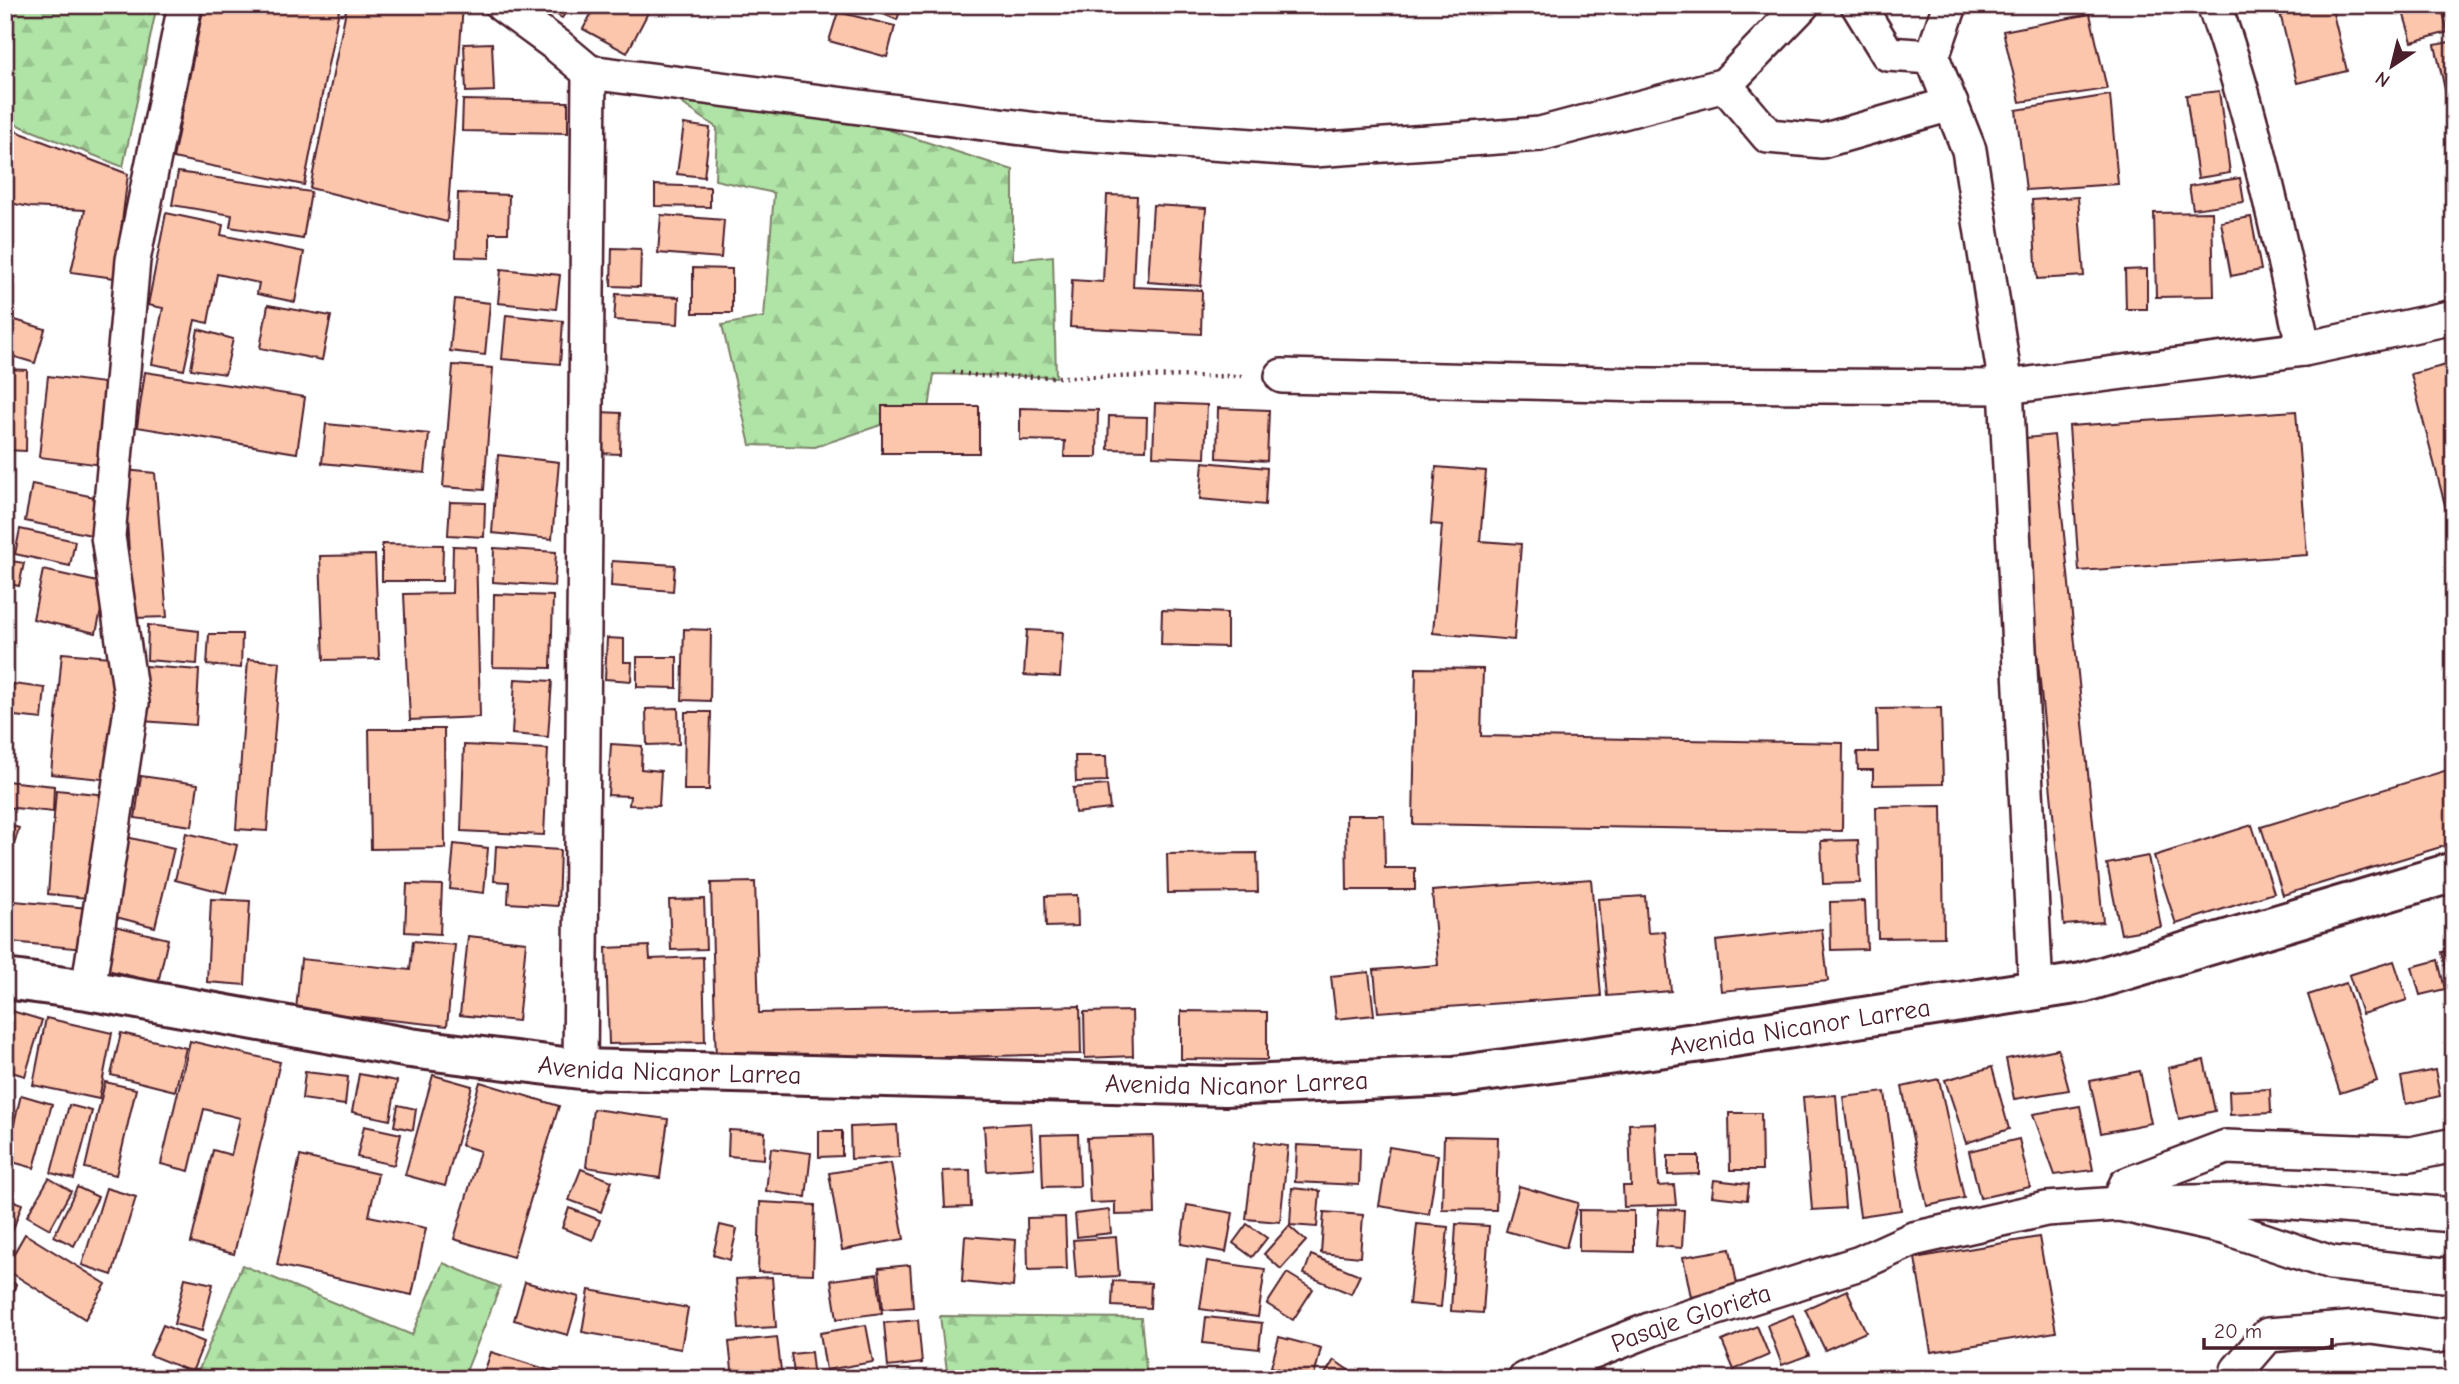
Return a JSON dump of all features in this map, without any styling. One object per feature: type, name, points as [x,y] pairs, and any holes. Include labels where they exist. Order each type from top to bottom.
[{"type":"main road","name":"Avenida Nicanor Larrea","points":[[5,979],[88,990],[410,1048],[580,1069],[1225,1086],[1454,1076],[1702,1042],[2082,983],[2454,872]]},
{"type":"street","points":[[88,990],[132,703],[108,536],[133,260],[185,5]]},
{"type":"street","points":[[502,5],[589,72],[1060,134],[1314,150],[1540,134],[1725,85],[1802,5]]},
{"type":"street","points":[[1858,5],[1888,54],[1932,57]]},
{"type":"street","points":[[1950,5],[1932,57],[1969,150],[2007,387],[2036,991]]},
{"type":"street","points":[[2214,5],[2238,78],[2304,349]]},
{"type":"street","points":[[580,1069],[589,72]]},
{"type":"street","points":[[1725,85],[1768,136],[1822,141],[1951,104]]},
{"type":"street","points":[[1282,376],[1645,385],[2007,387],[2304,349],[2454,317]]},
{"type":"street","points":[[2119,1203],[2126,1185],[2226,1147],[2411,1154],[2454,1145]]},
{"type":"street","points":[[2119,1203],[2266,1199],[2454,1215]]},
{"type":"street","points":[[2119,1203],[2228,1228],[2331,1263],[2454,1276]]},
{"type":"street","name":"Pasaje Glorieta","points":[[1525,1379],[1657,1327],[1860,1263],[1913,1239],[2046,1209],[2119,1203]]},
{"type":"street","points":[[2242,1379],[2238,1370],[2268,1335],[2371,1327],[2436,1336],[2454,1333]]},
{"type":"path","points":[[953,372],[980,376],[1056,377],[1282,376]]},
{"type":"green space","points":[[5,5],[157,5],[123,167],[5,120]]},
{"type":"green space","points":[[676,99],[846,116],[1013,170],[1013,260],[1053,256],[1056,377],[934,374],[929,409],[815,447],[750,445],[722,325],[764,317],[774,193],[715,180],[717,128]]},
{"type":"green space","points":[[443,1263],[500,1287],[463,1379],[195,1379],[242,1265],[412,1335]]},
{"type":"green space","points":[[940,1316],[1141,1318],[1147,1379],[948,1379]]},
{"type":"building","points":[[204,5],[340,5],[304,185],[173,158]]},
{"type":"building","points":[[347,5],[463,5],[447,222],[310,188]]},
{"type":"building","points":[[541,5],[571,5],[562,18]]},
{"type":"building","points":[[596,5],[652,5],[627,53],[583,29]]},
{"type":"building","points":[[878,5],[902,5],[897,20],[876,11]]},
{"type":"building","points":[[2278,5],[2331,5],[2347,71],[2297,83]]},
{"type":"building","points":[[2401,5],[2441,5],[2448,32],[2412,42]]},
{"type":"building","points":[[838,12],[895,26],[887,57],[829,41]]},
{"type":"building","points":[[2090,14],[2107,89],[2020,102],[2003,31]]},
{"type":"building","points":[[2454,41],[2454,111],[2450,112],[2435,45]]},
{"type":"building","points":[[492,43],[494,91],[466,92],[464,44]]},
{"type":"building","points":[[2219,91],[2230,173],[2198,178],[2186,95]]},
{"type":"building","points":[[2110,95],[2118,184],[2026,190],[2016,110]]},
{"type":"building","points":[[463,100],[568,102],[568,133],[462,131]]},
{"type":"building","points":[[684,124],[710,128],[704,177],[677,174]]},
{"type":"building","points":[[5,127],[128,174],[115,278],[71,272],[85,210],[30,207],[5,202]]},
{"type":"building","points":[[178,172],[311,192],[303,239],[230,227],[232,215],[172,205]]},
{"type":"building","points":[[2240,178],[2244,202],[2193,209],[2189,186]]},
{"type":"building","points":[[655,185],[710,187],[710,207],[655,206]]},
{"type":"building","points":[[458,193],[509,195],[508,233],[490,233],[490,258],[456,257]]},
{"type":"building","points":[[1107,195],[1137,196],[1133,287],[1202,290],[1201,334],[1070,327],[1072,280],[1103,282]]},
{"type":"building","points":[[2078,197],[2084,276],[2037,279],[2032,200]]},
{"type":"building","points":[[1153,205],[1206,208],[1201,286],[1148,282]]},
{"type":"building","points":[[2212,212],[2214,296],[2156,297],[2154,213]]},
{"type":"building","points":[[166,213],[223,225],[221,235],[304,252],[295,302],[257,294],[259,283],[217,274],[208,323],[195,320],[184,370],[152,364],[163,308],[148,305]]},
{"type":"building","points":[[661,215],[724,220],[721,258],[658,253]]},
{"type":"building","points":[[2251,217],[2261,270],[2231,276],[2221,222]]},
{"type":"building","points":[[612,248],[641,249],[640,287],[611,286]]},
{"type":"building","points":[[693,268],[732,269],[732,313],[693,313]]},
{"type":"building","points":[[501,269],[560,275],[556,309],[498,303]]},
{"type":"building","points":[[2147,269],[2147,309],[2126,309],[2125,270]]},
{"type":"building","points":[[616,294],[679,297],[678,324],[614,320]]},
{"type":"building","points":[[455,299],[490,303],[485,355],[450,351]]},
{"type":"building","points":[[268,305],[331,316],[322,360],[260,348]]},
{"type":"building","points":[[506,315],[563,321],[560,364],[502,359]]},
{"type":"building","points":[[5,317],[45,329],[35,363],[5,354]]},
{"type":"building","points":[[198,329],[233,339],[225,374],[191,369]]},
{"type":"building","points":[[2454,363],[2454,540],[2411,374]]},
{"type":"building","points":[[453,365],[493,368],[484,490],[443,487]]},
{"type":"building","points":[[5,369],[27,370],[26,451],[5,450]]},
{"type":"building","points":[[145,372],[305,397],[297,453],[137,427]]},
{"type":"building","points":[[48,376],[112,384],[102,465],[39,457]]},
{"type":"building","points":[[1155,403],[1207,405],[1205,458],[1153,456]]},
{"type":"building","points":[[882,406],[979,406],[979,453],[882,453]]},
{"type":"building","points":[[1020,408],[1098,410],[1097,457],[1064,457],[1065,441],[1020,440]]},
{"type":"building","points":[[1218,408],[1269,410],[1267,461],[1217,458]]},
{"type":"building","points":[[2296,411],[2307,555],[2079,571],[2069,426]]},
{"type":"building","points":[[599,412],[621,413],[620,454],[598,453]]},
{"type":"building","points":[[1109,416],[1147,417],[1146,450],[1108,449]]},
{"type":"building","points":[[326,424],[429,434],[425,473],[322,463]]},
{"type":"building","points":[[2054,435],[2103,922],[2064,925],[2016,439]]},
{"type":"building","points":[[498,455],[559,462],[552,539],[492,533]]},
{"type":"building","points":[[1203,462],[1267,468],[1265,505],[1200,499]]},
{"type":"building","points":[[1436,467],[1486,471],[1480,541],[1521,544],[1514,640],[1433,633],[1442,525],[1431,524]]},
{"type":"building","points":[[124,470],[155,473],[167,617],[133,618]]},
{"type":"building","points":[[32,484],[99,498],[91,535],[25,521]]},
{"type":"building","points":[[450,502],[485,503],[484,537],[448,535]]},
{"type":"building","points":[[20,529],[75,541],[70,566],[15,554]]},
{"type":"building","points":[[382,544],[443,545],[442,581],[382,581]]},
{"type":"building","points":[[453,546],[476,547],[480,717],[410,720],[404,594],[452,593]]},
{"type":"building","points":[[494,548],[556,552],[554,586],[493,582]]},
{"type":"building","points":[[375,555],[379,659],[324,660],[320,556]]},
{"type":"building","points":[[5,560],[24,563],[19,586],[5,583]]},
{"type":"building","points":[[612,561],[675,565],[673,591],[611,586]]},
{"type":"building","points":[[43,570],[107,584],[96,633],[33,619]]},
{"type":"building","points":[[494,594],[553,596],[551,668],[493,667]]},
{"type":"building","points":[[1162,610],[1227,613],[1227,647],[1161,645]]},
{"type":"building","points":[[148,625],[199,631],[197,664],[147,660]]},
{"type":"building","points":[[684,629],[711,630],[710,701],[682,700]]},
{"type":"building","points":[[1027,630],[1063,632],[1060,677],[1024,675]]},
{"type":"building","points":[[209,634],[242,634],[241,668],[207,665]]},
{"type":"building","points":[[607,638],[624,639],[624,662],[632,662],[631,681],[605,679]]},
{"type":"building","points":[[62,653],[123,658],[112,780],[51,774]]},
{"type":"building","points":[[637,657],[677,657],[677,688],[637,687]]},
{"type":"building","points":[[248,659],[280,662],[267,831],[236,829]]},
{"type":"building","points":[[145,666],[199,670],[196,725],[142,721]]},
{"type":"building","points":[[1416,668],[1483,669],[1481,736],[1843,743],[1842,831],[1413,824]]},
{"type":"building","points":[[515,679],[552,681],[548,737],[512,734]]},
{"type":"building","points":[[5,683],[45,688],[42,719],[5,715]]},
{"type":"building","points":[[678,708],[679,744],[647,745],[646,709]]},
{"type":"building","points":[[1941,708],[1943,784],[1873,785],[1873,770],[1858,770],[1857,752],[1878,752],[1877,709]]},
{"type":"building","points":[[685,712],[711,712],[709,790],[684,790]]},
{"type":"building","points":[[369,729],[444,729],[445,848],[371,849]]},
{"type":"building","points":[[611,744],[642,746],[641,769],[661,771],[659,806],[629,805],[630,796],[608,795]]},
{"type":"building","points":[[464,745],[548,749],[544,835],[461,831]]},
{"type":"building","points":[[1075,756],[1106,756],[1107,781],[1076,782]]},
{"type":"building","points":[[2454,768],[2454,843],[2283,895],[2261,827]]},
{"type":"building","points":[[141,776],[198,784],[192,826],[135,818]]},
{"type":"building","points":[[6,781],[54,786],[53,812],[5,807]]},
{"type":"building","points":[[1107,785],[1110,809],[1075,813],[1073,788]]},
{"type":"building","points":[[56,790],[107,795],[97,899],[48,894]]},
{"type":"building","points":[[1942,806],[1944,937],[1878,938],[1876,807]]},
{"type":"building","points":[[1346,815],[1384,815],[1385,868],[1415,868],[1415,890],[1347,890]]},
{"type":"building","points":[[5,824],[19,828],[5,876]]},
{"type":"building","points":[[2252,825],[2274,893],[2176,924],[2154,856]]},
{"type":"building","points":[[186,833],[237,845],[226,893],[175,880]]},
{"type":"building","points":[[122,836],[174,848],[155,927],[104,914]]},
{"type":"building","points":[[1858,840],[1860,883],[1823,884],[1821,841]]},
{"type":"building","points":[[454,844],[488,848],[484,893],[450,889]]},
{"type":"building","points":[[496,846],[560,850],[558,906],[508,903],[509,882],[494,881]]},
{"type":"building","points":[[1257,853],[1258,892],[1168,893],[1167,854]]},
{"type":"building","points":[[2148,856],[2161,927],[2121,934],[2107,864]]},
{"type":"building","points":[[1591,879],[1601,996],[1378,1012],[1374,970],[1438,965],[1432,891]]},
{"type":"building","points":[[755,882],[759,1013],[1080,1006],[1081,1054],[716,1062],[711,883]]},
{"type":"building","points":[[407,884],[442,885],[440,934],[405,932]]},
{"type":"building","points":[[1077,895],[1078,926],[1046,927],[1045,896]]},
{"type":"building","points":[[1645,896],[1648,933],[1665,932],[1671,991],[1607,996],[1598,899]]},
{"type":"building","points":[[211,899],[250,901],[245,985],[207,982]]},
{"type":"building","points":[[704,899],[706,949],[671,950],[669,900]]},
{"type":"building","points":[[14,901],[88,908],[84,949],[11,942]]},
{"type":"building","points":[[1865,901],[1867,949],[1831,950],[1830,902]]},
{"type":"building","points":[[107,924],[168,939],[158,983],[96,967]]},
{"type":"building","points":[[1822,929],[1828,981],[1721,991],[1716,941]]},
{"type":"building","points":[[468,936],[526,942],[518,1021],[460,1015]]},
{"type":"building","points":[[413,941],[455,945],[447,1026],[296,1010],[301,959],[410,970]]},
{"type":"building","points":[[649,946],[650,959],[703,957],[705,1042],[609,1044],[606,948]]},
{"type":"building","points":[[2454,949],[2454,999],[2442,952]]},
{"type":"building","points":[[2438,960],[2445,989],[2420,995],[2412,967]]},
{"type":"building","points":[[2394,961],[2407,1000],[2362,1014],[2349,975]]},
{"type":"building","points":[[1369,972],[1374,1015],[1336,1019],[1331,976]]},
{"type":"building","points":[[2346,983],[2377,1081],[2340,1093],[2308,995]]},
{"type":"building","points":[[5,1009],[42,1020],[25,1076],[5,1070]]},
{"type":"building","points":[[1132,1011],[1133,1056],[1085,1058],[1084,1012]]},
{"type":"building","points":[[1181,1011],[1267,1012],[1267,1060],[1181,1059]]},
{"type":"building","points":[[46,1018],[112,1033],[99,1099],[33,1085]]},
{"type":"building","points":[[121,1033],[186,1048],[175,1091],[111,1075]]},
{"type":"building","points":[[190,1041],[280,1062],[234,1254],[191,1243],[213,1150],[231,1155],[240,1118],[204,1109],[189,1171],[161,1164]]},
{"type":"building","points":[[2058,1049],[2069,1090],[2014,1099],[2006,1059]]},
{"type":"building","points":[[2204,1060],[2215,1111],[2179,1119],[2168,1068]]},
{"type":"building","points":[[1992,1067],[2009,1129],[1966,1143],[1945,1080]]},
{"type":"building","points":[[2435,1070],[2440,1096],[2406,1104],[2401,1077]]},
{"type":"building","points":[[2140,1071],[2151,1123],[2101,1133],[2090,1081]]},
{"type":"building","points":[[305,1072],[348,1077],[345,1105],[302,1099]]},
{"type":"building","points":[[359,1074],[397,1081],[390,1120],[352,1112]]},
{"type":"building","points":[[433,1075],[472,1086],[445,1186],[405,1175]]},
{"type":"building","points":[[1939,1079],[1964,1198],[1927,1206],[1902,1087]]},
{"type":"building","points":[[105,1082],[136,1089],[116,1175],[85,1168]]},
{"type":"building","points":[[480,1082],[559,1106],[513,1257],[454,1239],[480,1151],[461,1145]]},
{"type":"building","points":[[2270,1089],[2271,1113],[2230,1115],[2229,1091]]},
{"type":"building","points":[[1885,1092],[1901,1210],[1860,1216],[1843,1097]]},
{"type":"building","points":[[21,1095],[52,1104],[34,1168],[5,1160]]},
{"type":"building","points":[[1836,1095],[1845,1208],[1812,1210],[1803,1097]]},
{"type":"building","points":[[69,1105],[92,1111],[74,1179],[51,1173]]},
{"type":"building","points":[[398,1105],[416,1109],[413,1130],[394,1126]]},
{"type":"building","points":[[2080,1106],[2093,1170],[2055,1175],[2033,1114]]},
{"type":"building","points":[[593,1109],[668,1119],[660,1178],[586,1167]]},
{"type":"building","points":[[1729,1113],[1761,1113],[1762,1170],[1730,1170]]},
{"type":"building","points":[[1031,1123],[1034,1168],[987,1171],[984,1126]]},
{"type":"building","points":[[1655,1123],[1658,1186],[1674,1185],[1676,1205],[1624,1207],[1623,1186],[1631,1186],[1629,1124]]},
{"type":"building","points":[[897,1125],[899,1157],[851,1159],[850,1127]]},
{"type":"building","points":[[364,1126],[401,1134],[394,1165],[357,1157]]},
{"type":"building","points":[[729,1130],[765,1132],[764,1159],[728,1156]]},
{"type":"building","points":[[819,1131],[842,1131],[842,1156],[819,1157]]},
{"type":"building","points":[[1078,1134],[1080,1186],[1043,1187],[1041,1135]]},
{"type":"building","points":[[1153,1136],[1155,1214],[1115,1215],[1115,1202],[1090,1203],[1087,1138]]},
{"type":"building","points":[[1444,1136],[1498,1137],[1496,1210],[1442,1209]]},
{"type":"building","points":[[2019,1139],[2030,1187],[1980,1198],[1969,1151]]},
{"type":"building","points":[[1255,1142],[1288,1146],[1280,1222],[1246,1219]]},
{"type":"building","points":[[1297,1145],[1360,1148],[1359,1185],[1295,1182]]},
{"type":"building","points":[[1389,1147],[1438,1155],[1429,1214],[1379,1206]]},
{"type":"building","points":[[771,1148],[811,1153],[806,1197],[766,1191]]},
{"type":"building","points":[[300,1156],[378,1174],[369,1216],[426,1228],[412,1295],[277,1265]]},
{"type":"building","points":[[1668,1156],[1699,1156],[1699,1174],[1668,1175]]},
{"type":"building","points":[[891,1163],[904,1239],[842,1250],[829,1173]]},
{"type":"building","points":[[581,1169],[612,1181],[601,1212],[569,1200]]},
{"type":"building","points":[[970,1170],[971,1207],[945,1208],[943,1171]]},
{"type":"building","points":[[49,1178],[71,1191],[50,1229],[27,1216]]},
{"type":"building","points":[[1714,1180],[1749,1184],[1747,1200],[1712,1196]]},
{"type":"building","points":[[1519,1186],[1578,1203],[1566,1248],[1506,1231]]},
{"type":"building","points":[[77,1187],[98,1197],[74,1246],[54,1236]]},
{"type":"building","points":[[106,1188],[136,1197],[112,1275],[82,1265]]},
{"type":"building","points":[[1292,1188],[1320,1191],[1317,1227],[1290,1225]]},
{"type":"building","points":[[5,1198],[22,1204],[11,1235],[5,1233]]},
{"type":"building","points":[[760,1202],[815,1205],[813,1274],[758,1272]]},
{"type":"building","points":[[1187,1205],[1233,1213],[1226,1252],[1181,1244]]},
{"type":"building","points":[[569,1208],[600,1220],[593,1240],[562,1228]]},
{"type":"building","points":[[1659,1209],[1684,1210],[1682,1248],[1656,1246]]},
{"type":"building","points":[[1109,1210],[1111,1233],[1077,1237],[1075,1214]]},
{"type":"building","points":[[1579,1210],[1634,1211],[1634,1252],[1579,1251]]},
{"type":"building","points":[[1324,1212],[1363,1215],[1360,1257],[1321,1253]]},
{"type":"building","points":[[1065,1217],[1067,1269],[1028,1270],[1027,1218]]},
{"type":"building","points":[[1247,1224],[1267,1238],[1252,1257],[1233,1243]]},
{"type":"building","points":[[1417,1224],[1448,1227],[1441,1307],[1409,1304]]},
{"type":"building","points":[[1456,1224],[1489,1226],[1483,1313],[1451,1311]]},
{"type":"building","points":[[720,1225],[737,1229],[730,1260],[713,1255]]},
{"type":"building","points":[[1289,1226],[1306,1241],[1281,1269],[1264,1254]]},
{"type":"building","points":[[25,1234],[106,1284],[85,1319],[5,1269]]},
{"type":"building","points":[[965,1236],[1016,1240],[1013,1287],[962,1282]]},
{"type":"building","points":[[1116,1237],[1119,1276],[1076,1278],[1073,1240]]},
{"type":"building","points":[[2039,1237],[2056,1332],[1931,1352],[1915,1258]]},
{"type":"building","points":[[1730,1249],[1738,1289],[1691,1297],[1683,1257]]},
{"type":"building","points":[[1311,1255],[1360,1275],[1351,1294],[1304,1274]]},
{"type":"building","points":[[1207,1261],[1265,1269],[1258,1317],[1200,1309]]},
{"type":"building","points":[[910,1265],[913,1307],[883,1309],[879,1268]]},
{"type":"building","points":[[1287,1273],[1313,1289],[1293,1320],[1267,1304]]},
{"type":"building","points":[[877,1274],[882,1313],[837,1319],[831,1280]]},
{"type":"building","points":[[772,1277],[776,1327],[739,1329],[736,1279]]},
{"type":"building","points":[[185,1278],[213,1284],[202,1331],[174,1324]]},
{"type":"building","points":[[5,1280],[16,1284],[5,1316]]},
{"type":"building","points":[[1113,1281],[1151,1283],[1150,1308],[1112,1306]]},
{"type":"building","points":[[525,1282],[579,1297],[568,1335],[514,1320]]},
{"type":"building","points":[[589,1290],[688,1308],[681,1349],[582,1332]]},
{"type":"building","points":[[1847,1290],[1866,1332],[1825,1350],[1805,1309]]},
{"type":"building","points":[[1793,1315],[1809,1355],[1782,1365],[1767,1325]]},
{"type":"building","points":[[1206,1317],[1262,1323],[1259,1349],[1203,1343]]},
{"type":"building","points":[[918,1320],[922,1363],[888,1367],[884,1323]]},
{"type":"building","points":[[163,1325],[204,1342],[192,1372],[150,1355]]},
{"type":"building","points":[[866,1325],[873,1362],[826,1370],[820,1333]]},
{"type":"building","points":[[1757,1326],[1769,1355],[1734,1370],[1722,1341]]},
{"type":"building","points":[[777,1337],[782,1379],[733,1379],[729,1342]]},
{"type":"building","points":[[1279,1337],[1321,1348],[1314,1377],[1271,1367]]},
{"type":"building","points":[[491,1352],[561,1374],[559,1379],[482,1379]]},
{"type":"building","points":[[811,1352],[814,1379],[795,1379],[791,1354]]},
{"type":"building","points":[[1334,1360],[1361,1379],[1322,1379]]},
{"type":"building","points":[[1263,1370],[1286,1376],[1285,1379],[1261,1379]]},
{"type":"building","points":[[914,1373],[915,1379],[863,1379],[863,1378]]},
{"type":"building","points":[[1225,1374],[1250,1379],[1225,1379]]}]
